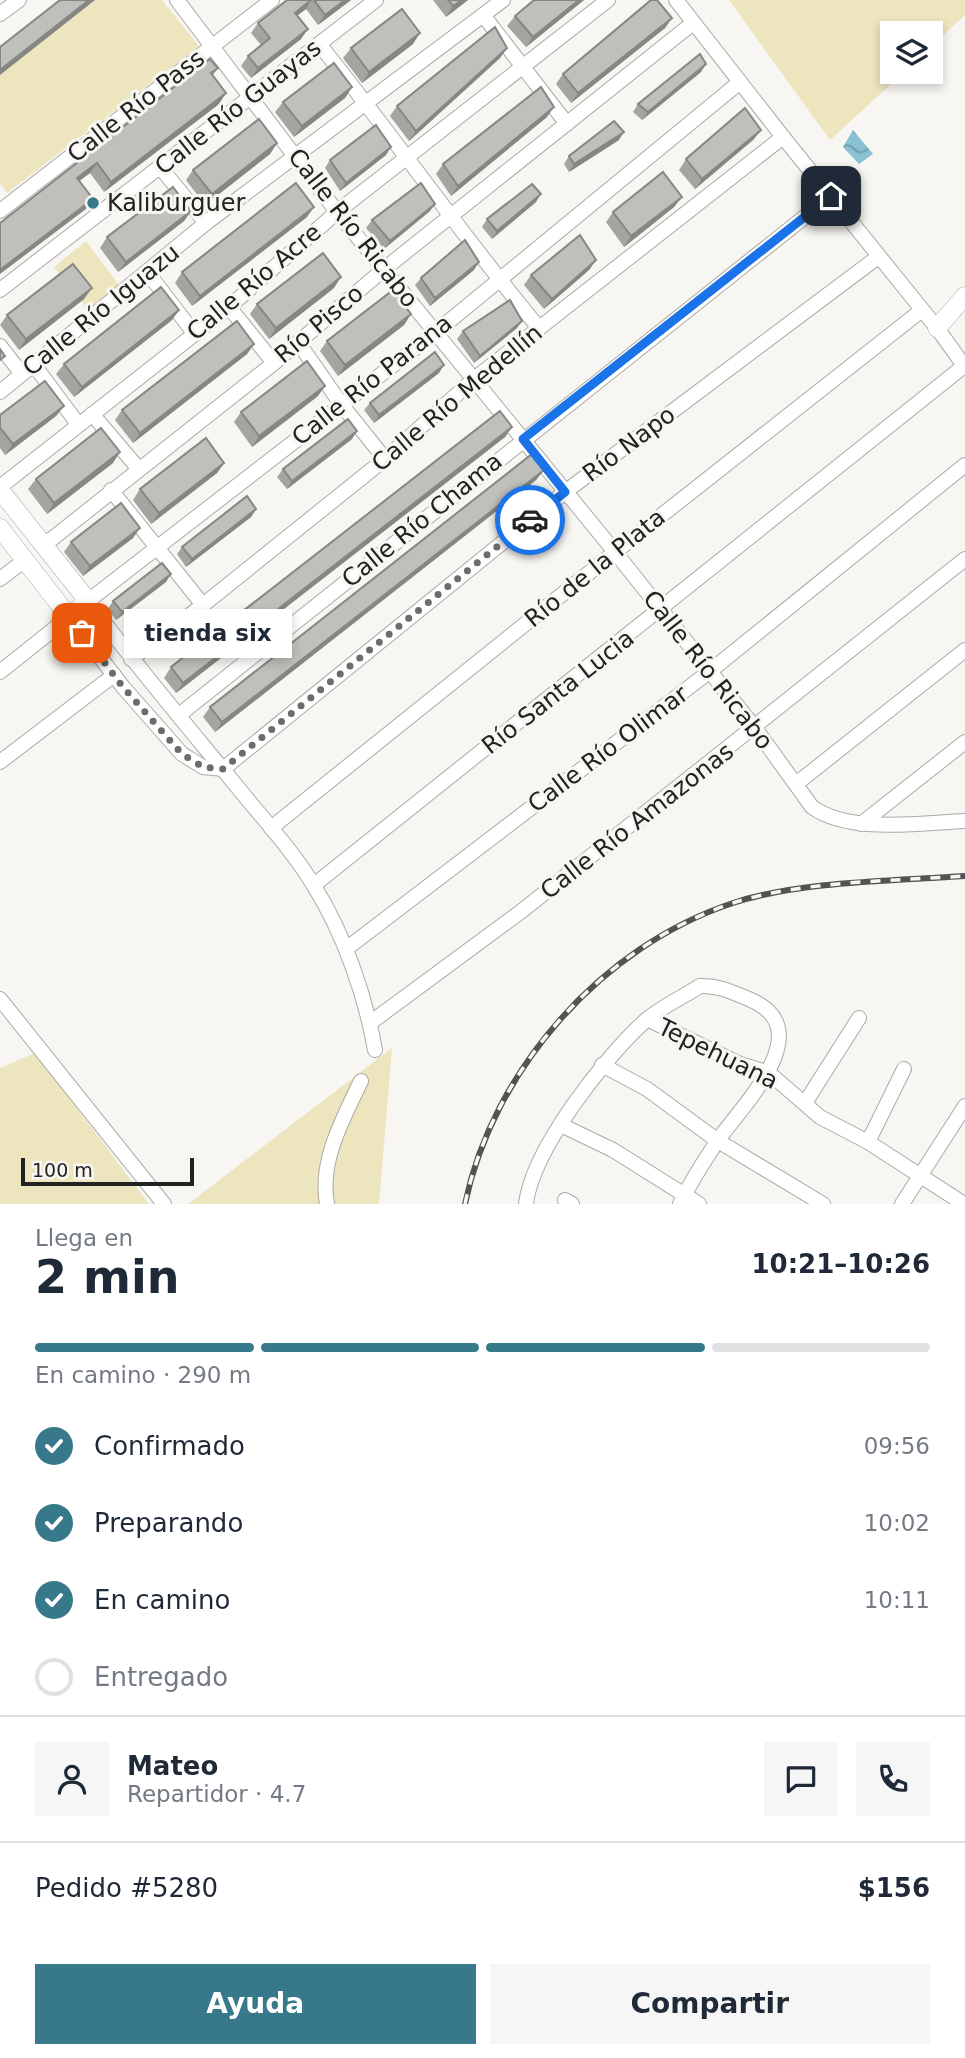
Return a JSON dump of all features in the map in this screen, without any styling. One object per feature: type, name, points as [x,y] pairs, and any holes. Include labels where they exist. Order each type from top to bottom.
[{"type":"street","points":[[0,14],[19,0]]},
{"type":"street","name":"Calle Río Ricabo","points":[[177,0],[337,212],[615,552],[755,728],[812,807],[820,813],[861,824]]},
{"type":"street","name":"Calle Río Pass","points":[[0,211],[272,0]]},
{"type":"street","name":"Calle Río Guayas","points":[[0,290],[376,0]]},
{"type":"street","name":"Calle Río Iguazu","points":[[0,392],[148,273],[205,223],[503,0]]},
{"type":"street","name":"Calle Río Acre","points":[[0,489],[78,424],[229,307],[337,212],[608,0]]},
{"type":"street","points":[[677,0],[965,367]]},
{"type":"street","points":[[483,15],[524,65],[566,124]]},
{"type":"street","name":"Río Pisco","points":[[43,546],[138,468],[274,363],[383,270],[694,23]]},
{"type":"street","points":[[319,44],[366,102],[450,217],[539,328]]},
{"type":"street","name":"Calle Río Parana","points":[[0,672],[436,332],[740,82]]},
{"type":"street","name":"Calle Río Medellín","points":[[131,659],[203,605],[385,459],[472,380],[783,137]]},
{"type":"street","points":[[160,167],[205,223]]},
{"type":"street","name":"Calle Río Chama","points":[[179,715],[831,196]]},
{"type":"street","name":"Río Napo","points":[[223,769],[565,492],[878,257]]},
{"type":"street","points":[[148,273],[194,333]]},
{"type":"street","points":[[937,328],[965,296]]},
{"type":"street","points":[[229,307],[274,363]]},
{"type":"street","name":"Río de la Plata","points":[[271,828],[922,310]]},
{"type":"street","points":[[298,342],[341,404],[385,459]]},
{"type":"street","points":[[0,346],[28,370],[78,424]]},
{"type":"street","name":"Río Santa Lucia","points":[[314,885],[965,367]]},
{"type":"street","points":[[92,414],[138,468]]},
{"type":"street","name":"Calle Río Olimar","points":[[346,949],[709,672],[965,466]]},
{"type":"street","points":[[0,489],[131,659],[271,828],[314,885],[346,949],[370,1023],[375,1050]]},
{"type":"street","points":[[111,490],[203,605]]},
{"type":"street","points":[[0,528],[114,675],[182,754],[203,767],[223,769]]},
{"type":"street","points":[[0,579],[25,559]]},
{"type":"street","name":"Calle Río Amazonas","points":[[370,1023],[523,910],[965,559]]},
{"type":"street","points":[[796,784],[965,650]]},
{"type":"street","points":[[0,762],[114,675]]},
{"type":"street","points":[[861,824],[965,741]]},
{"type":"street","points":[[861,824],[965,821]]},
{"type":"street","points":[[526,1204],[533,1177],[561,1125],[602,1065],[647,1019],[700,986],[710,985],[763,1005],[776,1020],[778,1043],[769,1073],[718,1141],[682,1200]]},
{"type":"street","points":[[0,999],[164,1204]]},
{"type":"street","points":[[805,1103],[859,1018]]},
{"type":"street","name":"Tepehuana","points":[[647,1019],[740,1064],[769,1073],[833,1126],[868,1142],[964,1204]]},
{"type":"street","points":[[602,1065],[647,1089],[718,1141],[823,1204]]},
{"type":"street","points":[[868,1142],[904,1069]]},
{"type":"street","points":[[327,1204],[324,1185],[336,1134],[361,1082]]},
{"type":"street","points":[[902,1204],[965,1106]]},
{"type":"street","points":[[561,1125],[613,1150],[682,1200],[699,1204]]},
{"type":"shaded area","points":[[94,0],[162,0],[199,46],[7,193],[0,183],[0,74]]},
{"type":"shaded area","points":[[729,0],[965,0],[965,15],[943,36],[943,21],[880,21],[880,84],[891,84],[830,140]]},
{"type":"shaded area","points":[[86,241],[119,285],[88,310],[54,267]]},
{"type":"shaded area","points":[[392,1048],[379,1204],[188,1204]]},
{"type":"shaded area","points":[[35,1053],[149,1204],[0,1204],[0,1068]]},
{"type":"water","points":[[853,130],[873,154],[859,164],[843,147]]},
{"type":"building","points":[[60,0],[89,0],[0,70],[0,47]]},
{"type":"building","points":[[287,0],[311,0],[295,13],[308,29],[258,68],[248,56],[270,38],[258,23]]},
{"type":"building","points":[[314,0],[345,0],[325,15]]},
{"type":"building","points":[[448,0],[462,0],[453,6]]},
{"type":"building","points":[[534,0],[579,0],[533,37],[515,16]]},
{"type":"building","points":[[651,0],[657,0],[672,18],[578,93],[563,74]]},
{"type":"building","points":[[402,9],[420,33],[369,72],[351,48]]},
{"type":"building","points":[[495,27],[507,48],[416,131],[397,106]]},
{"type":"building","points":[[700,54],[706,64],[648,112],[638,104]]},
{"type":"building","points":[[210,59],[218,68],[211,73],[226,93],[111,182],[97,163],[77,178],[93,199],[0,270],[0,223]]},
{"type":"building","points":[[334,63],[352,87],[302,126],[283,102]]},
{"type":"building","points":[[541,87],[554,107],[458,186],[443,164]]},
{"type":"building","points":[[745,108],[761,130],[702,179],[686,159]]},
{"type":"building","points":[[259,119],[277,143],[212,194],[193,170]]},
{"type":"building","points":[[614,121],[624,132],[574,164],[569,156]]},
{"type":"building","points":[[376,125],[391,147],[346,183],[330,160]]},
{"type":"building","points":[[663,172],[682,197],[631,236],[613,212]]},
{"type":"building","points":[[296,183],[314,207],[200,296],[182,272]]},
{"type":"building","points":[[421,183],[435,204],[390,241],[372,220]]},
{"type":"building","points":[[532,184],[541,194],[497,231],[487,219]]},
{"type":"building","points":[[173,187],[191,211],[126,262],[107,237]]},
{"type":"building","points":[[580,235],[596,260],[552,299],[531,275]]},
{"type":"building","points":[[465,240],[479,262],[435,298],[421,278]]},
{"type":"building","points":[[323,253],[341,277],[276,328],[257,304]]},
{"type":"building","points":[[73,264],[92,288],[26,339],[7,315]]},
{"type":"building","points":[[161,287],[179,310],[82,387],[64,364]]},
{"type":"building","points":[[393,290],[411,314],[345,365],[327,341]]},
{"type":"building","points":[[510,300],[522,321],[480,356],[463,331]]},
{"type":"building","points":[[237,321],[254,344],[140,433],[122,410]]},
{"type":"building","points":[[435,352],[444,365],[379,415],[370,403]]},
{"type":"building","points":[[307,361],[325,386],[259,436],[241,412]]},
{"type":"building","points":[[45,381],[64,406],[13,444],[0,428],[0,415]]},
{"type":"building","points":[[500,411],[512,427],[183,683],[171,667]]},
{"type":"building","points":[[348,419],[357,431],[292,481],[283,469]]},
{"type":"building","points":[[101,428],[120,452],[54,503],[36,479]]},
{"type":"building","points":[[206,438],[224,463],[159,513],[140,489]]},
{"type":"building","points":[[532,454],[544,470],[222,722],[210,707]]},
{"type":"building","points":[[247,496],[256,509],[192,559],[182,547]]},
{"type":"building","points":[[121,503],[140,528],[90,566],[71,542]]},
{"type":"building","points":[[162,563],[171,574],[122,612],[113,601]]},
{"type":"railway","points":[[465,1204],[479,1154],[500,1106],[528,1061],[560,1019],[598,982],[640,949],[685,923],[733,903],[759,896],[847,883],[965,876]]},
{"type":"way so far","points":[[82,633],[123,687],[182,754],[203,767],[223,769],[530,520]]},
{"type":"place","name":"Kaliburguer","points":[[93,203]]},
{"type":"place","name":"tienda six","points":[[82,633]]},
{"type":"route","points":[[530,520],[565,492],[523,439],[831,196]]}]
